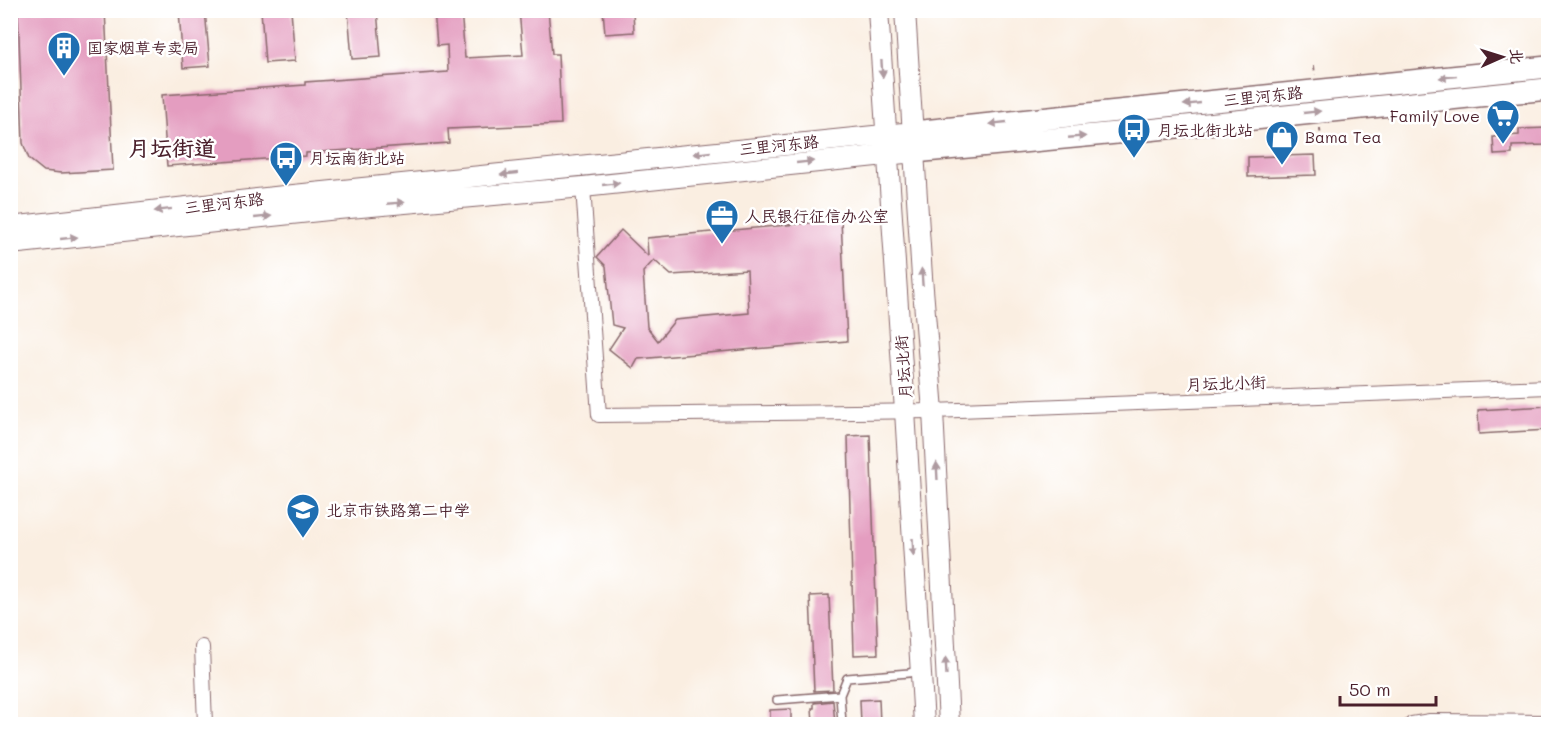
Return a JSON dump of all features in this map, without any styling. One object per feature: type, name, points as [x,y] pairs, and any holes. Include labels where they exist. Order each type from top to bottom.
[{"type":"main road","name":"月坛北街","points":[[878,10],[924,724]]},
{"type":"main road","name":"月坛北街","points":[[905,10],[933,411],[949,724]]},
{"type":"main road","name":"三里河东路","points":[[914,142],[1548,67]]},
{"type":"main road","name":"三里河东路","points":[[10,227],[284,196],[1548,89]]},
{"type":"main road","name":"三里河东路","points":[[10,244],[338,209],[583,187],[887,144]]},
{"type":"street","name":"月坛北小街","points":[[583,187],[599,415],[933,411],[1548,387]]},
{"type":"street","points":[[202,647],[205,724]]},
{"type":"street","points":[[1412,724],[1430,721],[1548,722]]},
{"type":"lane","points":[[842,724],[840,695],[847,678],[909,673],[921,669]]},
{"type":"lane","points":[[777,700],[840,695]]},
{"type":"building","name":"国家烟草专卖局","points":[[18,10],[105,10],[113,170],[61,173],[44,171],[29,159],[23,143]]},
{"type":"building","points":[[179,10],[205,10],[210,66],[183,68]]},
{"type":"building","points":[[261,10],[291,10],[295,61],[265,63]]},
{"type":"building","points":[[348,10],[377,10],[381,57],[352,59]]},
{"type":"building","points":[[434,10],[461,10],[465,58],[523,55],[519,10],[548,10],[552,54],[558,54],[561,124],[448,129],[449,143],[167,166],[162,95],[448,72],[447,45],[437,46]]},
{"type":"building","points":[[603,10],[633,10],[634,32],[605,34]]},
{"type":"building","points":[[1548,128],[1548,145],[1512,146],[1512,154],[1494,155],[1493,137],[1519,135],[1519,129]]},
{"type":"building","name":"Bama Tea","points":[[1315,155],[1316,175],[1248,177],[1248,157]]},
{"type":"building","points":[[841,220],[847,341],[638,359],[633,368],[609,349],[623,328],[612,325],[606,266],[597,257],[621,230],[648,256],[647,238]],"holes":[[[654,260],[671,275],[747,270],[749,313],[675,320],[658,341],[647,327],[643,272]]]},
{"type":"building","points":[[1548,406],[1548,430],[1479,434],[1478,410]]},
{"type":"building","points":[[870,435],[878,654],[854,655],[848,436]]},
{"type":"building","points":[[829,595],[833,690],[814,691],[810,596]]},
{"type":"building","points":[[879,699],[880,724],[861,724],[860,700]]},
{"type":"building","points":[[833,701],[835,724],[813,724],[814,703]]},
{"type":"building","points":[[791,709],[791,724],[770,724],[770,710]]},
{"type":"place","name":"国家烟草专卖局","points":[[64,77]]},
{"type":"place","name":"Family Love","points":[[1503,145]]},
{"type":"place","name":"月坛北街北站","points":[[1134,159]]},
{"type":"place","name":"Bama Tea","points":[[1282,166]]},
{"type":"place","name":"月坛南街北站","points":[[286,187]]},
{"type":"place","name":"人民银行征信办公室","points":[[722,245]]},
{"type":"place","name":"北京市铁路第二中学","points":[[303,539]]},
{"type":"district","name":"月坛街道","points":[[172,148]]}]
